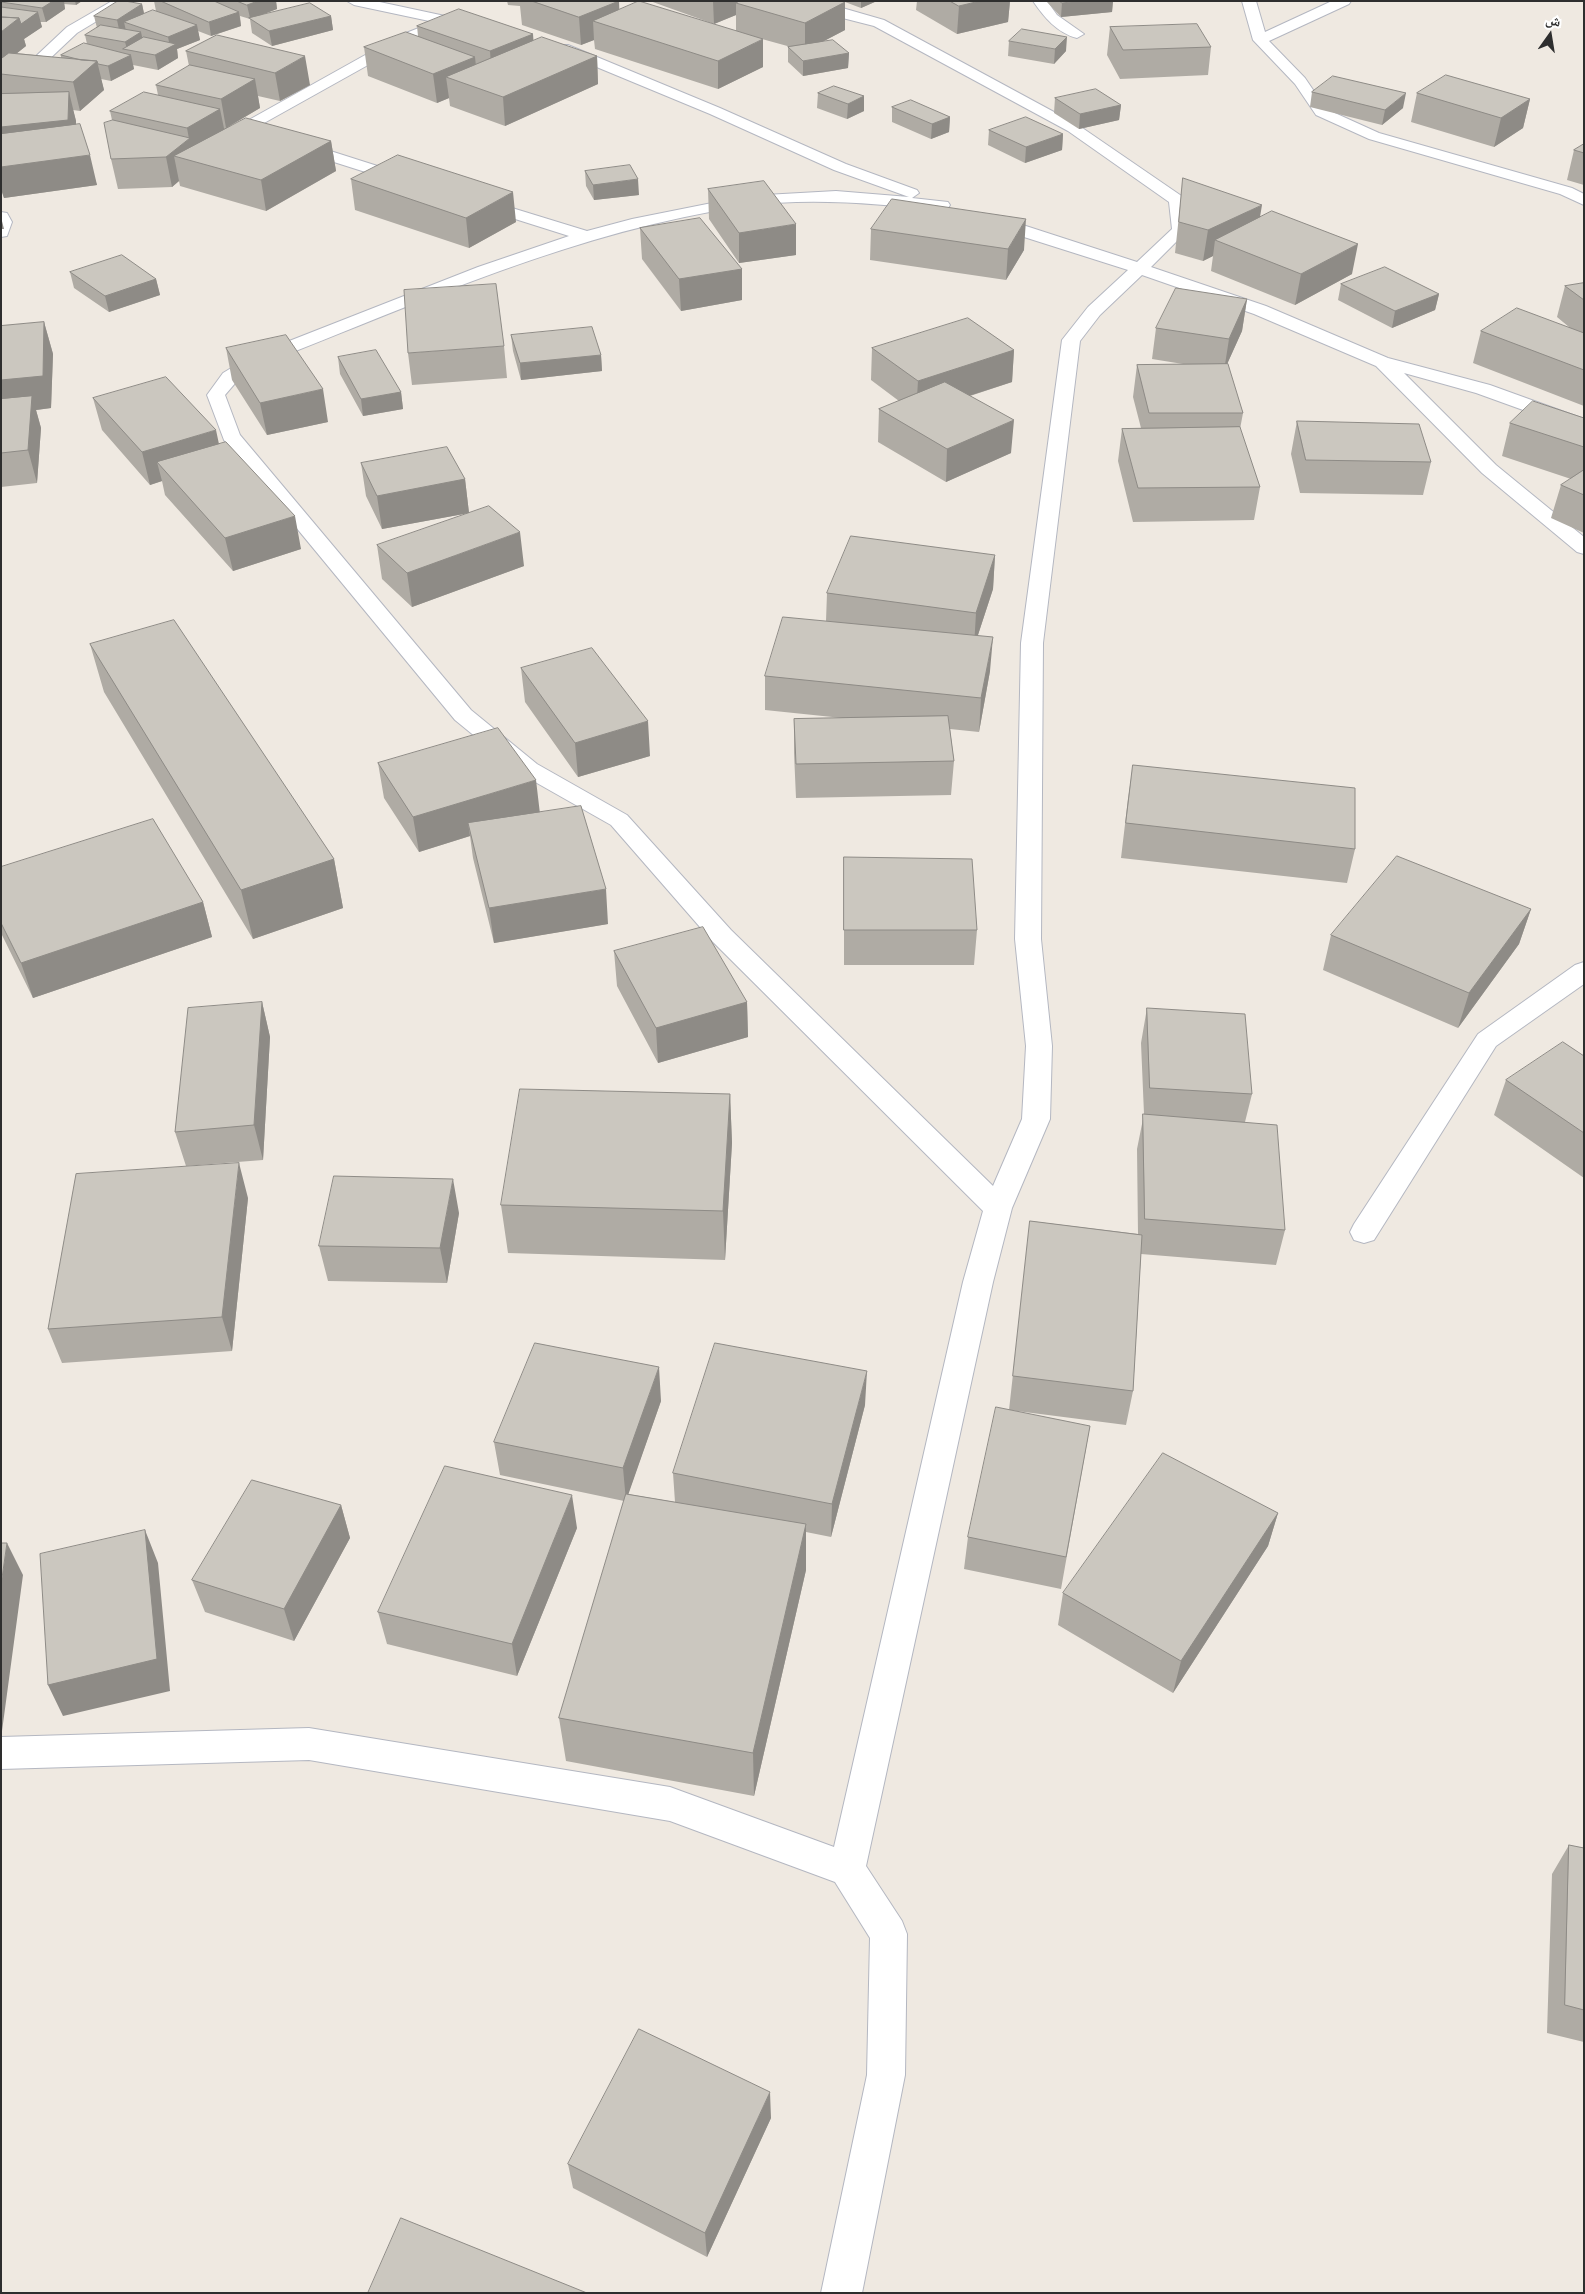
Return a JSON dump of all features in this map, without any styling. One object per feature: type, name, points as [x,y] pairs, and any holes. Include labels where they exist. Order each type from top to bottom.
[{"type":"street","points":[[1,97],[72,30],[123,1]]},
{"type":"street","points":[[354,1],[486,29]]},
{"type":"street","points":[[805,1],[824,9],[879,23],[1073,128],[1177,200],[1180,230],[1094,311],[1071,340],[1032,643],[1028,939],[1039,1046],[1036,1120],[998,1208],[978,1282],[847,1869]]},
{"type":"street","points":[[1040,1],[1052,18],[1077,34]]},
{"type":"street","points":[[1248,1],[1260,40],[1300,81],[1322,112],[1374,136],[1566,191],[1584,200]]},
{"type":"street","points":[[1260,40],[1344,1]]},
{"type":"street","points":[[214,152],[243,129],[406,38],[450,20]]},
{"type":"street","points":[[549,44],[715,111],[840,167],[965,212],[1141,268],[1260,310],[1382,362],[1484,389],[1584,426]]},
{"type":"street","points":[[243,129],[262,135]]},
{"type":"street","points":[[281,141],[424,186]]},
{"type":"street","points":[[942,204],[836,196],[748,202],[632,224],[586,236],[484,271],[257,360],[230,377],[216,395],[231,436],[463,714],[529,769],[619,820],[722,936],[998,1208]]},
{"type":"street","points":[[462,198],[586,236]]},
{"type":"street","points":[[1,217],[4,222],[1,232]]},
{"type":"street","points":[[1382,362],[1489,469],[1584,548]]},
{"type":"street","points":[[1364,1232],[1487,1040],[1584,971]]},
{"type":"street","points":[[1,1753],[309,1744],[670,1804],[847,1869],[890,1934],[886,2075],[841,2293]]},
{"type":"building","points":[[1,1],[53,1],[42,8]]},
{"type":"building","points":[[118,1],[142,4],[117,20],[94,16]]},
{"type":"building","points":[[161,1],[214,1],[239,12],[209,22]]},
{"type":"building","points":[[237,1],[258,1],[247,5]]},
{"type":"building","points":[[532,1],[619,1],[579,17]]},
{"type":"building","points":[[639,1],[763,39],[718,61],[593,21]]},
{"type":"building","points":[[740,1],[845,2],[805,23],[736,3]]},
{"type":"building","points":[[950,1],[980,1],[959,6]]},
{"type":"building","points":[[1060,1],[1080,1],[1062,3]]},
{"type":"building","points":[[310,3],[331,16],[269,31],[249,18]]},
{"type":"building","points":[[1,7],[38,12],[21,24],[19,18],[1,17]]},
{"type":"building","points":[[459,9],[533,34],[490,51],[417,26]]},
{"type":"building","points":[[153,10],[197,25],[168,37],[124,22]]},
{"type":"building","points":[[1,17],[19,18],[1,32]]},
{"type":"building","points":[[1197,24],[1211,47],[1123,50],[1110,27]]},
{"type":"building","points":[[101,25],[141,32],[125,42],[85,35]]},
{"type":"building","points":[[1022,29],[1067,37],[1055,49],[1009,41]]},
{"type":"building","points":[[406,32],[475,57],[433,74],[364,47]]},
{"type":"building","points":[[217,35],[305,56],[275,73],[186,51]]},
{"type":"building","points":[[144,37],[176,44],[155,55],[123,49]]},
{"type":"building","points":[[542,37],[597,56],[503,97],[446,77]]},
{"type":"building","points":[[833,40],[849,53],[803,61],[788,47]]},
{"type":"building","points":[[84,43],[131,55],[108,66],[98,64],[97,61],[81,60],[61,55]]},
{"type":"building","points":[[9,53],[97,61],[73,82],[1,74],[1,59]]},
{"type":"building","points":[[190,65],[255,79],[221,99],[156,85]]},
{"type":"building","points":[[1446,75],[1530,99],[1501,118],[1417,93]]},
{"type":"building","points":[[1333,76],[1406,93],[1385,110],[1312,92]]},
{"type":"building","points":[[834,86],[864,96],[848,104],[818,93]]},
{"type":"building","points":[[1096,89],[1121,105],[1080,114],[1055,98]]},
{"type":"building","points":[[69,92],[68,120],[1,127],[1,94]]},
{"type":"building","points":[[144,92],[220,109],[187,128],[110,111]]},
{"type":"building","points":[[911,100],[950,117],[932,124],[892,107]]},
{"type":"building","points":[[1026,117],[1063,134],[1026,147],[989,130]]},
{"type":"building","points":[[246,118],[331,141],[261,180],[174,156]]},
{"type":"building","points":[[113,120],[190,138],[166,157],[111,159],[104,123]]},
{"type":"building","points":[[80,124],[90,155],[1,167],[1,134]]},
{"type":"building","points":[[1584,144],[1584,153],[1574,150]]},
{"type":"building","points":[[398,155],[513,192],[466,218],[351,179]]},
{"type":"building","points":[[630,165],[638,179],[593,185],[585,171]]},
{"type":"building","points":[[1183,178],[1262,205],[1208,230],[1179,222]]},
{"type":"building","points":[[764,181],[796,224],[739,233],[708,189]]},
{"type":"building","points":[[892,199],[1026,219],[1008,249],[871,229]]},
{"type":"building","points":[[1272,211],[1358,244],[1301,274],[1215,240]]},
{"type":"building","points":[[700,218],[742,269],[679,279],[640,228]]},
{"type":"building","points":[[122,255],[156,279],[105,296],[70,272]]},
{"type":"building","points":[[1385,267],[1439,294],[1395,311],[1341,284]]},
{"type":"building","points":[[1584,283],[1584,300],[1565,286]]},
{"type":"building","points":[[496,284],[504,346],[408,353],[404,290]]},
{"type":"building","points":[[1176,288],[1247,299],[1229,339],[1156,328]]},
{"type":"building","points":[[1517,308],[1584,333],[1584,370],[1481,331]]},
{"type":"building","points":[[968,318],[1014,350],[918,381],[872,348]]},
{"type":"building","points":[[44,322],[43,376],[1,380],[1,326]]},
{"type":"building","points":[[592,327],[601,355],[520,363],[511,335]]},
{"type":"building","points":[[286,335],[323,389],[260,403],[226,348]]},
{"type":"building","points":[[376,350],[401,392],[361,399],[338,357]]},
{"type":"building","points":[[1228,364],[1243,413],[1149,413],[1137,365]]},
{"type":"building","points":[[166,377],[216,430],[142,452],[93,398]]},
{"type":"building","points":[[945,382],[1014,420],[947,449],[879,409]]},
{"type":"building","points":[[32,396],[28,450],[1,453],[1,399]]},
{"type":"building","points":[[1533,401],[1584,418],[1584,447],[1510,423]]},
{"type":"building","points":[[1297,421],[1419,424],[1431,462],[1306,460]]},
{"type":"building","points":[[1240,427],[1260,487],[1138,488],[1122,429]]},
{"type":"building","points":[[226,442],[295,516],[225,538],[157,462]]},
{"type":"building","points":[[447,447],[465,479],[377,496],[361,463]]},
{"type":"building","points":[[1584,470],[1584,495],[1561,485]]},
{"type":"building","points":[[489,506],[520,532],[407,573],[377,545]]},
{"type":"building","points":[[851,536],[995,555],[976,613],[827,593]]},
{"type":"building","points":[[783,617],[993,637],[981,698],[765,676]]},
{"type":"building","points":[[174,620],[334,859],[241,890],[90,644]]},
{"type":"building","points":[[592,648],[648,721],[575,743],[521,668]]},
{"type":"building","points":[[948,716],[954,761],[796,764],[794,719]]},
{"type":"building","points":[[498,728],[536,780],[413,817],[378,763]]},
{"type":"building","points":[[1133,765],[1355,788],[1355,849],[1126,823]]},
{"type":"building","points":[[581,806],[606,889],[489,908],[468,823]]},
{"type":"building","points":[[153,819],[203,902],[21,963],[1,923],[1,867]]},
{"type":"building","points":[[1397,856],[1531,909],[1469,993],[1331,935]]},
{"type":"building","points":[[844,857],[972,859],[977,930],[844,930]]},
{"type":"building","points":[[703,927],[747,1002],[656,1028],[614,951]]},
{"type":"building","points":[[262,1002],[254,1125],[175,1132],[188,1008]]},
{"type":"building","points":[[1147,1008],[1245,1014],[1252,1094],[1150,1088]]},
{"type":"building","points":[[1563,1042],[1584,1056],[1584,1133],[1506,1080]]},
{"type":"building","points":[[520,1089],[730,1094],[723,1211],[501,1205]]},
{"type":"building","points":[[1143,1114],[1277,1125],[1285,1230],[1145,1219]]},
{"type":"building","points":[[239,1163],[222,1317],[48,1329],[76,1174]]},
{"type":"building","points":[[334,1176],[453,1179],[440,1248],[319,1246]]},
{"type":"building","points":[[1030,1221],[1142,1235],[1133,1391],[1013,1376]]},
{"type":"building","points":[[535,1343],[659,1367],[623,1468],[494,1442]]},
{"type":"building","points":[[715,1343],[867,1371],[832,1504],[673,1473]]},
{"type":"building","points":[[996,1407],[1090,1426],[1066,1557],[968,1537]]},
{"type":"building","points":[[1163,1453],[1278,1513],[1181,1661],[1063,1593]]},
{"type":"building","points":[[445,1466],[572,1495],[512,1644],[378,1612]]},
{"type":"building","points":[[252,1480],[341,1505],[284,1609],[192,1580]]},
{"type":"building","points":[[626,1494],[806,1524],[753,1753],[559,1718]]},
{"type":"building","points":[[145,1530],[157,1659],[48,1685],[40,1554]]},
{"type":"building","points":[[1,1543],[7,1543],[1,1585]]},
{"type":"building","points":[[1569,1845],[1584,1848],[1584,2010],[1565,2005]]},
{"type":"building","points":[[639,2029],[770,2092],[705,2233],[568,2164]]},
{"type":"building","points":[[401,2218],[587,2293],[368,2293]]}]
